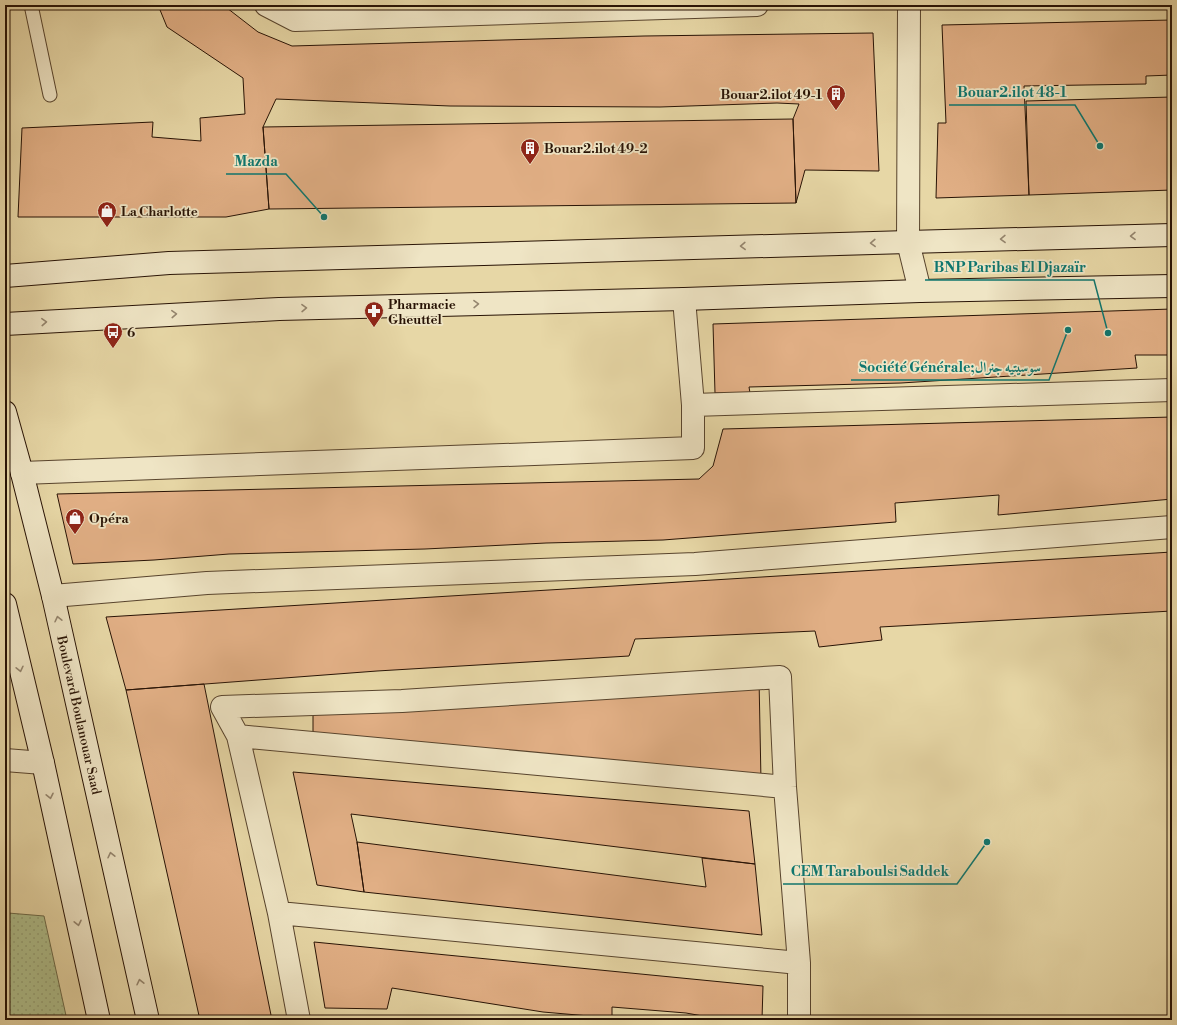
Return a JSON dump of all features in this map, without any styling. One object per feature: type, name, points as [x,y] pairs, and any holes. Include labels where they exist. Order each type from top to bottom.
[{"type":"street","points":[[266,5],[295,20],[758,5]]},
{"type":"street","points":[[909,5],[908,242],[920,291]]},
{"type":"street","points":[[5,276],[169,263],[1172,235]]},
{"type":"street","points":[[5,324],[279,309],[684,299],[920,291],[1172,286]]},
{"type":"street","points":[[22,473],[693,448],[693,405],[684,299]]},
{"type":"street","points":[[693,405],[1172,390]]},
{"type":"street","name":"Boulevard Boulanouar Saad","points":[[5,412],[53,596],[148,1020]]},
{"type":"street","points":[[53,596],[207,583],[695,564],[1172,527]]},
{"type":"street","points":[[5,604],[43,763],[99,1020]]},
{"type":"street","points":[[299,1020],[279,913],[238,736],[222,707],[402,701],[780,677],[785,787],[799,963],[799,1020]]},
{"type":"street","points":[[238,736],[785,787]]},
{"type":"street","points":[[5,760],[43,763]]},
{"type":"street","points":[[279,913],[799,963]]},
{"type":"lane","points":[[31,5],[50,95]]},
{"type":"green space","points":[[8,913],[44,916],[67,1020],[5,1020],[5,930]]},
{"type":"building","name":"Bouar2.ilot 49-1","points":[[158,5],[226,5],[227,8],[258,32],[292,46],[644,36],[873,33],[879,171],[805,170],[796,203],[793,119],[799,104],[777,103],[660,107],[450,106],[276,99],[263,127],[269,209],[226,217],[18,217],[22,128],[153,122],[152,137],[201,141],[200,118],[245,114],[243,78],[167,27]]},
{"type":"building","points":[[1172,20],[1172,75],[1146,76],[1146,84],[1024,86],[1029,195],[936,198],[938,123],[946,123],[942,25]]},
{"type":"building","points":[[5,80],[9,101],[5,101]]},
{"type":"building","points":[[1172,97],[1172,190],[1029,195],[1026,101]]},
{"type":"building","name":"Bouar2.ilot 49-2","points":[[793,119],[796,203],[269,209],[263,127]]},
{"type":"building","points":[[1172,309],[1172,355],[1135,355],[1137,368],[901,383],[749,387],[750,393],[715,393],[713,324]]},
{"type":"building","points":[[1172,417],[1172,499],[998,515],[999,495],[895,503],[896,522],[663,540],[546,543],[425,549],[229,554],[73,564],[57,494],[699,479],[713,466],[723,429]]},
{"type":"building","points":[[1172,552],[1172,611],[880,627],[882,640],[819,647],[815,631],[635,639],[629,656],[377,671],[126,690],[106,617]]},
{"type":"building","points":[[759,678],[761,781],[313,734],[313,701]]},
{"type":"building","points":[[204,684],[272,1020],[200,1020],[126,690]]},
{"type":"building","points":[[293,772],[749,811],[755,864],[351,814],[357,842],[364,892],[317,885]]},
{"type":"building","points":[[357,842],[706,887],[702,858],[755,864],[762,935],[364,892]]},
{"type":"building","points":[[314,942],[763,986],[762,1020],[725,1020],[686,1013],[612,1007],[612,1018],[543,1012],[392,988],[387,1009],[325,1008]]},
{"type":"place","name":"Bouar2.ilot 49-1","points":[[836,111]]},
{"type":"place","name":"Bouar2.ilot 48-1","points":[[1100,146]]},
{"type":"place","name":"Bouar2.ilot 49-2","points":[[530,165]]},
{"type":"place","name":"Mazda","points":[[324,217]]},
{"type":"place","name":"La Charlotte","points":[[107,228]]},
{"type":"place","name":"Pharmacie Gheuttel","points":[[374,328]]},
{"type":"place","name":"Société Générale;سوسيتيه جنرال","points":[[1068,330]]},
{"type":"place","name":"BNP Paribas El Djazaïr","points":[[1108,333]]},
{"type":"place","name":"6","points":[[113,349]]},
{"type":"place","name":"Opéra","points":[[75,535]]},
{"type":"place","name":"CEM Taraboulsi Saddek","points":[[987,842]]}]
